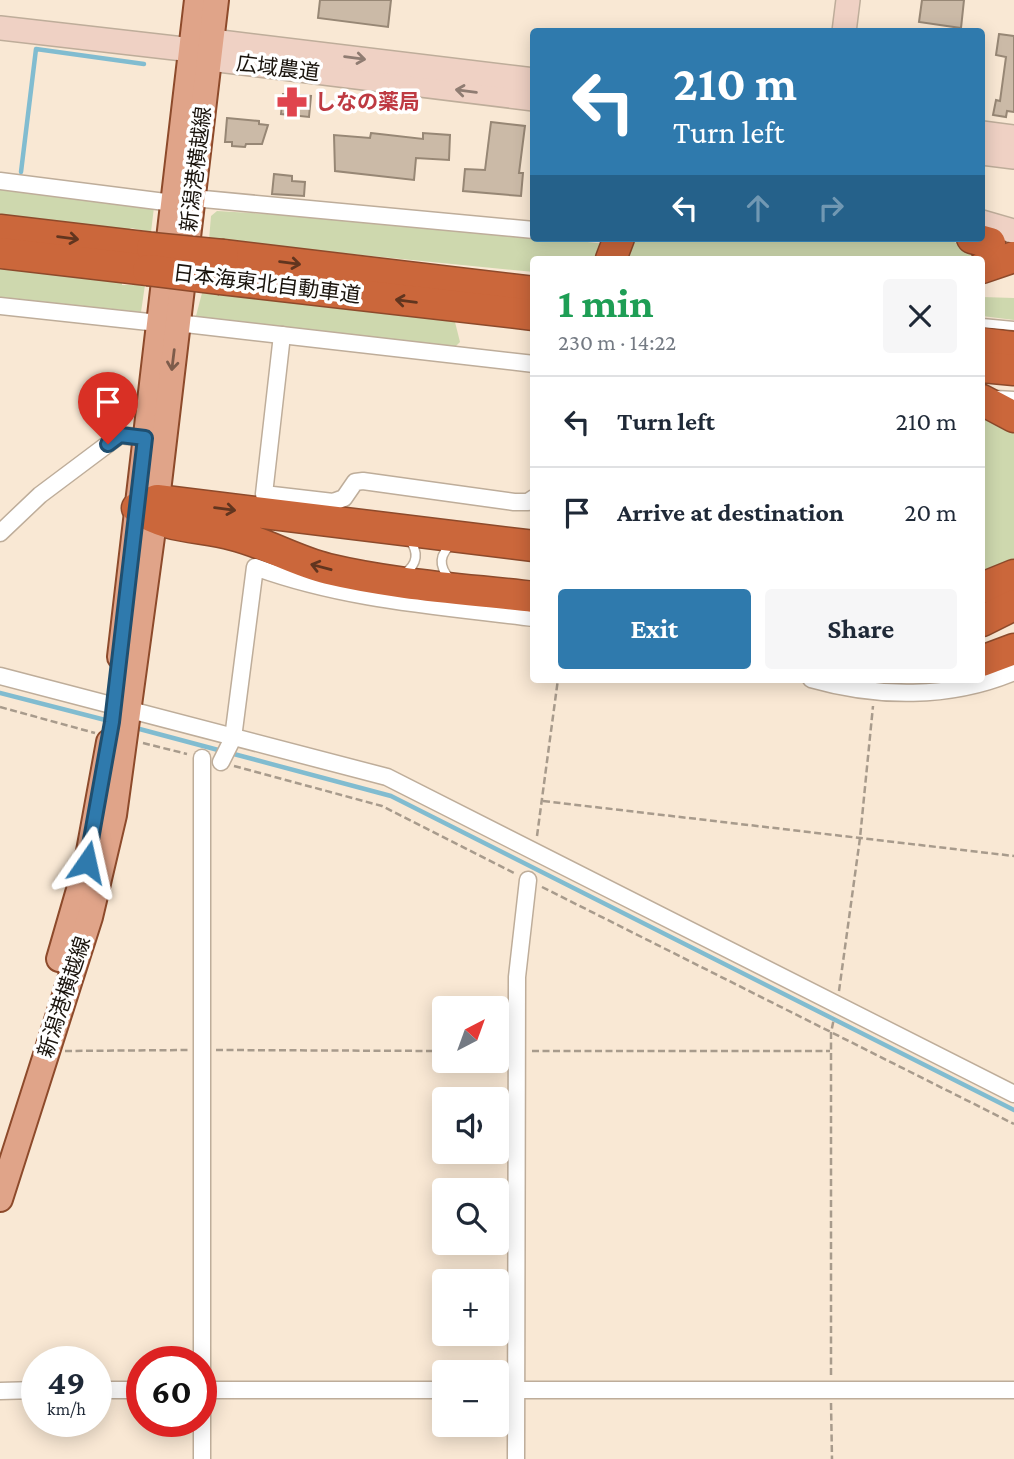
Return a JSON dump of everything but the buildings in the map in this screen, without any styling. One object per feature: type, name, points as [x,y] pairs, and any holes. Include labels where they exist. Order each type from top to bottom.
[{"type":"highway","name":"日本海東北自動車道","points":[[0,230],[150,259]]},
{"type":"highway","name":"日本海東北自動車道","points":[[0,253],[150,259],[473,297],[530,317]]},
{"type":"highway","name":"日本海東北自動車道","points":[[473,297],[530,290]]},
{"type":"highway","points":[[985,343],[1014,347]]},
{"type":"highway","points":[[985,367],[1014,370]]},
{"type":"highway","points":[[985,402],[1014,416]]},
{"type":"highway","points":[[149,509],[530,546]]},
{"type":"highway","points":[[149,509],[232,534],[297,561],[360,576],[530,597]]},
{"type":"highway","points":[[492,541],[530,526]]},
{"type":"highway","points":[[985,587],[1014,575]]},
{"type":"highway","points":[[985,620],[1014,606]]},
{"type":"highway","points":[[985,660],[1014,649]]},
{"type":"main road","name":"新潟港横越線","points":[[197,0],[204,50]]},
{"type":"main road","name":"新潟港横越線","points":[[0,1199],[90,917],[114,815],[118,738],[149,509],[183,200],[204,50],[216,0]]},
{"type":"main road","name":"新潟港横越線","points":[[149,509],[145,438],[168,323]]},
{"type":"main road","name":"新潟港横越線","points":[[0,1143],[87,862],[118,738]]},
{"type":"street","points":[[844,28],[848,0]]},
{"type":"street","name":"広域農道","points":[[0,28],[204,50],[530,80]]},
{"type":"street","name":"広域農道","points":[[204,50],[530,98]]},
{"type":"street","points":[[985,133],[1014,137]]},
{"type":"street","points":[[985,153],[1014,157]]},
{"type":"street","points":[[0,181],[183,200],[530,230]]},
{"type":"street","points":[[0,306],[530,364]]},
{"type":"street","points":[[282,335],[264,494],[333,502],[344,498],[355,482],[363,481],[514,502],[530,501]]},
{"type":"street","points":[[0,533],[40,495],[120,435],[145,438]]},
{"type":"street","points":[[221,762],[233,738],[255,567],[339,593],[530,617]]},
{"type":"street","points":[[985,681],[1014,672]]},
{"type":"street","points":[[0,676],[387,777],[1014,1094]]},
{"type":"street","points":[[832,683],[875,691],[932,692],[977,683]]},
{"type":"street","points":[[202,758],[202,1346]]},
{"type":"street","points":[[516,1459],[517,977],[528,880]]},
{"type":"street","points":[[0,1391],[21,1390]]},
{"type":"street","points":[[217,1390],[432,1390]]},
{"type":"street","points":[[509,1390],[1014,1390]]},
{"type":"street","points":[[202,1437],[202,1459]]},
{"type":"lane","points":[[985,323],[1014,326]]},
{"type":"lane","points":[[985,393],[1014,396]]},
{"type":"lane","points":[[390,580],[410,570],[417,556],[409,539],[398,531]]},
{"type":"lane","points":[[460,537],[446,549],[441,566],[453,582],[471,590]]},
{"type":"path","points":[[534,851],[543,802],[558,683]]},
{"type":"path","points":[[837,1006],[860,838],[875,691]]},
{"type":"path","points":[[0,708],[202,758]]},
{"type":"path","points":[[221,762],[382,806],[1014,1124]]},
{"type":"path","points":[[543,802],[1014,856]]},
{"type":"path","points":[[831,1033],[832,1459]]},
{"type":"path","points":[[48,1047],[66,1052],[432,1051]]},
{"type":"path","points":[[517,1051],[831,1051]]},
{"type":"green space","points":[[0,187],[154,207],[151,232],[0,215]]},
{"type":"green space","points":[[217,211],[390,221],[530,236],[530,242],[606,244],[601,256],[530,256],[530,272],[209,240],[211,216]]},
{"type":"green space","points":[[631,242],[954,242],[993,255],[985,258],[626,256]]},
{"type":"green space","points":[[0,267],[122,282],[122,285],[145,285],[141,312],[0,297]]},
{"type":"green space","points":[[202,293],[300,302],[455,322],[460,342],[451,351],[229,324],[196,316]]},
{"type":"green space","points":[[985,297],[1014,298],[1014,320],[985,316]]},
{"type":"green space","points":[[985,411],[1014,428],[1014,563],[985,577]]},
{"type":"waterway","points":[[21,172],[36,49],[144,64]]},
{"type":"waterway","points":[[0,693],[117,723]]},
{"type":"waterway","points":[[132,727],[222,751]]},
{"type":"waterway","points":[[230,753],[391,796],[1014,1110]]},
{"type":"place","name":"しなの薬局","points":[[292,102]]},
{"type":"route","points":[[87,862],[112,722],[145,438],[120,435],[108,444]]}]
